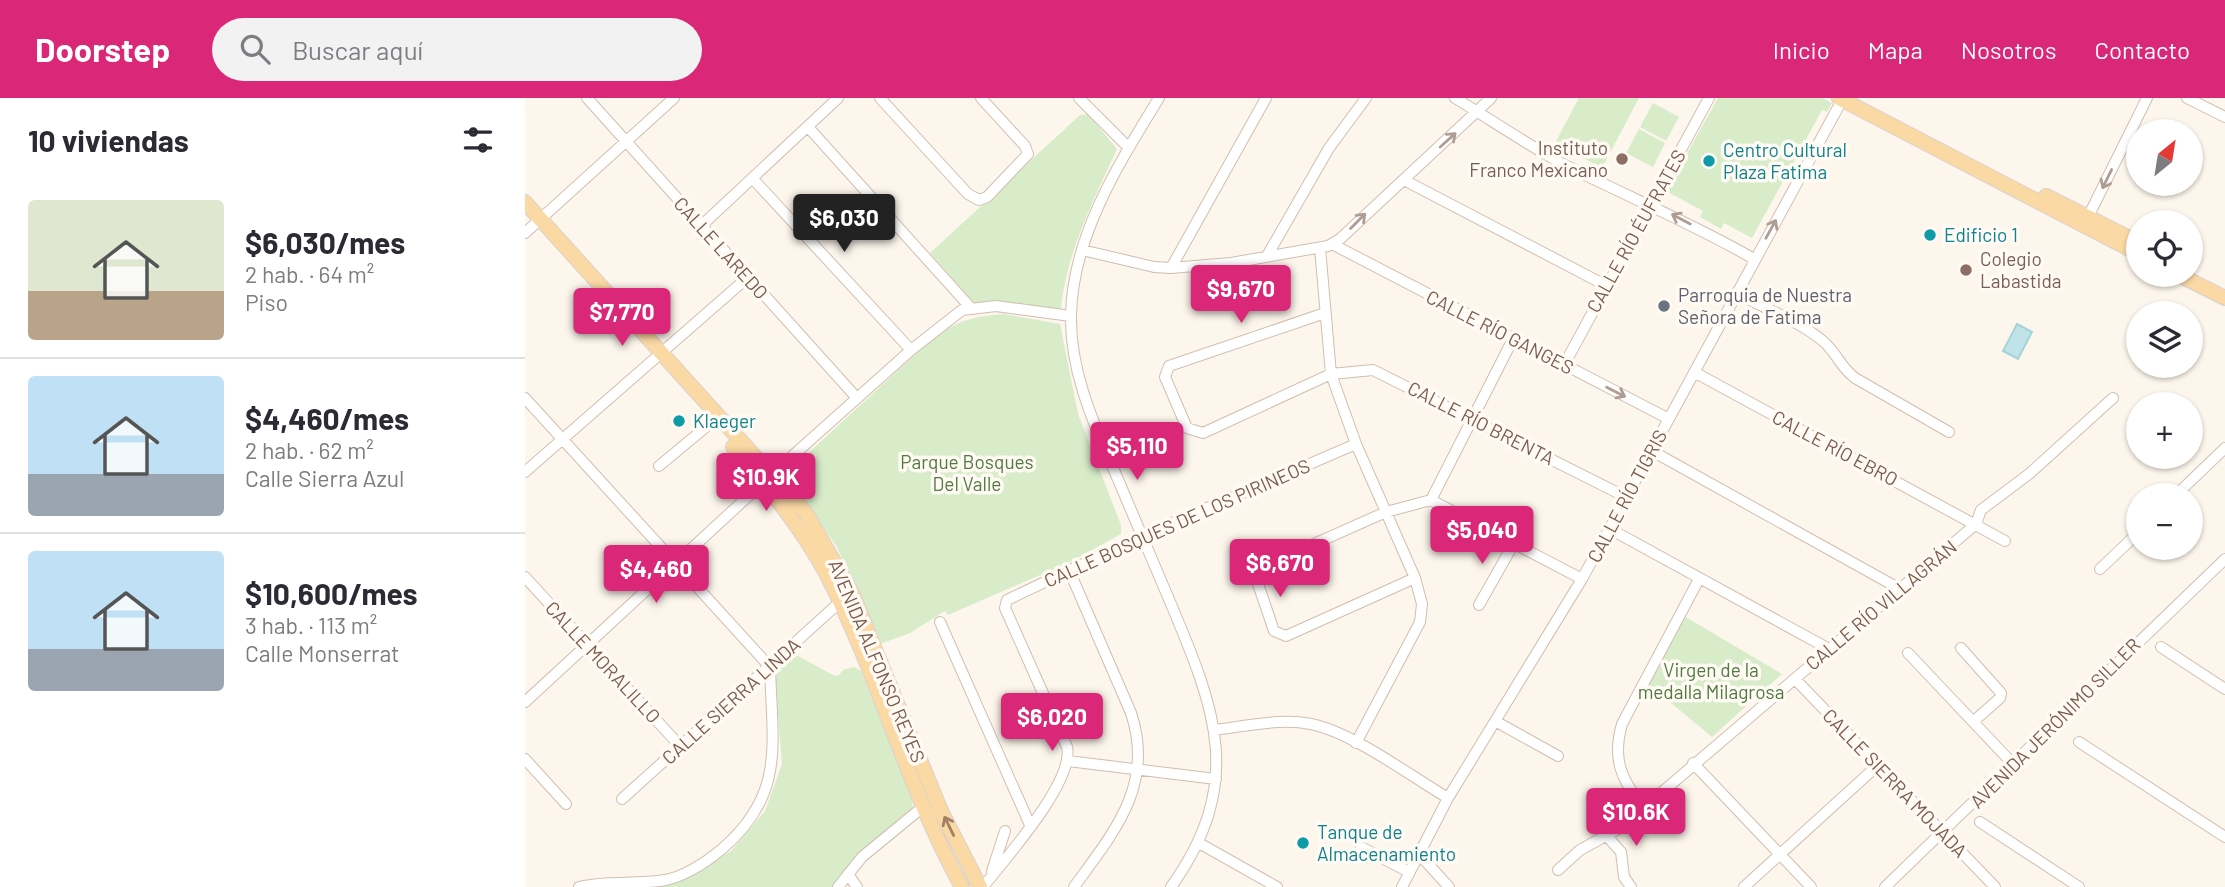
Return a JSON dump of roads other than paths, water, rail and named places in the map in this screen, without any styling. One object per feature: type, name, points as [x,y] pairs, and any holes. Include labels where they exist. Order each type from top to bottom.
[{"type":"main road","points":[[1845,98],[2126,236]]},
{"type":"main road","points":[[1845,98],[2126,247]]},
{"type":"main road","name":"AVENIDA ALFONSO REYES","points":[[525,202],[532,222],[768,478],[806,513],[852,593],[941,811],[984,885]]},
{"type":"main road","points":[[2203,276],[2225,287]]},
{"type":"main road","points":[[2203,287],[2225,298]]},
{"type":"main road","points":[[784,463],[784,477],[806,513]]},
{"type":"main road","name":"AVENIDA ALFONSO REYES","points":[[768,478],[810,546],[840,602],[924,806],[962,887]]},
{"type":"street","name":"CALLE LAREDO","points":[[587,98],[856,397]]},
{"type":"street","points":[[532,222],[627,143],[674,98]]},
{"type":"street","points":[[701,226],[838,98]]},
{"type":"street","points":[[880,98],[968,194],[979,200],[987,197],[1028,154],[1025,146],[981,98]]},
{"type":"street","points":[[1079,98],[1129,148]]},
{"type":"street","points":[[1159,98],[1129,148],[1093,220],[1082,250],[1071,316],[1086,403],[1202,680],[1215,730],[1216,779],[1211,811],[1199,843],[1171,887]]},
{"type":"street","points":[[1171,268],[1266,98]]},
{"type":"street","points":[[1266,256],[1329,148],[1366,98]]},
{"type":"street","points":[[1455,98],[1559,161],[1650,206],[1660,208],[1754,259]]},
{"type":"street","points":[[1082,250],[1145,265],[1171,268],[1231,263],[1332,244],[1491,98]]},
{"type":"street","name":"CALLE RÍO ÉUFRATES","points":[[1564,365],[1605,285],[1709,98]]},
{"type":"street","name":"CALLE RÍO TIGRIS","points":[[1402,887],[1448,798],[1582,579],[1754,259],[1845,98]]},
{"type":"street","points":[[2088,217],[2147,98]]},
{"type":"street","points":[[2186,98],[2225,117]]},
{"type":"street","points":[[808,127],[970,307]]},
{"type":"street","points":[[753,179],[911,350]]},
{"type":"street","points":[[1404,180],[1605,285]]},
{"type":"street","name":"CALLE RÍO GANGES","points":[[1332,244],[1669,419]]},
{"type":"street","points":[[1320,248],[1331,374],[1356,443],[1415,578],[1422,604],[1420,622],[1356,743]]},
{"type":"street","points":[[525,472],[747,278]]},
{"type":"street","points":[[1736,293],[1822,340],[1844,369],[1855,378],[1949,432]]},
{"type":"street","points":[[525,702],[679,563],[856,397],[952,317],[970,307],[996,306],[1071,316]]},
{"type":"street","points":[[1325,313],[1173,365],[1167,369],[1165,377],[1187,428],[1203,433],[1331,374]]},
{"type":"street","points":[[1431,500],[1513,339]]},
{"type":"street","name":"CALLE RÍO BRENTA","points":[[1331,374],[1381,371],[1472,421],[1626,497]]},
{"type":"street","name":"CALLE RÍO EBRO","points":[[1694,372],[2005,541]]},
{"type":"street","points":[[525,398],[679,563],[771,667],[771,770],[765,795],[751,820],[714,856],[682,875],[650,881],[606,882],[579,887]]},
{"type":"street","name":"CALLE RÍO VILLAGRÁN","points":[[1558,870],[1580,850],[1606,835],[1643,807],[1900,589],[1976,524],[1981,510],[2029,474],[2113,398]]},
{"type":"street","points":[[659,466],[715,419]]},
{"type":"street","name":"CALLE BOSQUES DE LOS PIRINEOS","points":[[1068,761],[1067,747],[1005,608],[1010,597],[1356,443]]},
{"type":"street","points":[[2188,483],[2225,447]]},
{"type":"street","points":[[1652,451],[1900,589]]},
{"type":"street","points":[[1415,578],[1289,635],[1274,631],[1256,581],[1257,571],[1386,512],[1431,500],[1582,579]]},
{"type":"street","points":[[1610,529],[1829,649]]},
{"type":"street","points":[[1479,605],[1514,543]]},
{"type":"street","points":[[2100,569],[2126,544]]},
{"type":"street","name":"AVENIDA JERÓNIMO SILLER","points":[[1885,887],[2225,559]]},
{"type":"street","points":[[1069,570],[1131,713],[1136,729],[1139,768],[1122,817],[1074,887]]},
{"type":"street","name":"CALLE MORALILLO","points":[[525,577],[680,746]]},
{"type":"street","points":[[1643,807],[1620,773],[1618,737],[1622,724],[1699,579]]},
{"type":"street","name":"CALLE SIERRA LINDA","points":[[622,799],[840,602]]},
{"type":"street","points":[[940,622],[1030,825]]},
{"type":"street","points":[[2161,647],[2225,689]]},
{"type":"street","points":[[1961,648],[2001,693],[2000,698],[1974,721]]},
{"type":"street","points":[[1908,653],[2013,764]]},
{"type":"street","name":"CALLE SIERRA MOJADA","points":[[1794,679],[1995,887]]},
{"type":"street","points":[[1495,721],[1558,757]]},
{"type":"street","points":[[1215,730],[1290,723],[1311,724],[1356,743],[1448,798]]},
{"type":"street","points":[[2079,742],[2225,837]]},
{"type":"street","points":[[525,759],[566,804]]},
{"type":"street","points":[[984,885],[1059,783],[1068,761],[1216,779]]},
{"type":"street","points":[[1693,764],[1811,887]]},
{"type":"street","points":[[1744,887],[1878,765]]},
{"type":"street","points":[[838,887],[887,834],[924,806]]},
{"type":"street","points":[[1980,822],[2079,887]]},
{"type":"street","points":[[984,885],[1005,831]]},
{"type":"street","points":[[1606,835],[1621,852],[1624,877],[1631,887]]},
{"type":"street","points":[[1199,843],[1277,887]]},
{"type":"street","points":[[1361,847],[1409,872]]},
{"type":"street","points":[[1418,853],[1449,887]]},
{"type":"street","points":[[848,874],[857,887]]},
{"type":"water","points":[[2017,324],[2032,332],[2018,359],[2003,351]]},
{"type":"place","name":"Instituto Franco Mexicano","points":[[1622,159]]},
{"type":"place","name":"Centro Cultural Plaza Fatima","points":[[1709,161]]},
{"type":"place","name":"Edificio 1","points":[[1930,235]]},
{"type":"place","name":"Colegio Labastida","points":[[1966,270]]},
{"type":"place","name":"Parroquia de Nuestra Señora de Fatima","points":[[1664,306]]},
{"type":"place","name":"Klaeger","points":[[679,421]]},
{"type":"place","name":"Tanque de Almacenamiento","points":[[1303,843]]},
{"type":"park label","name":"Parque Bosques Del Valle","points":[[967,473]]},
{"type":"park label","name":"Virgen de la medalla Milagrosa","points":[[1711,681]]}]
